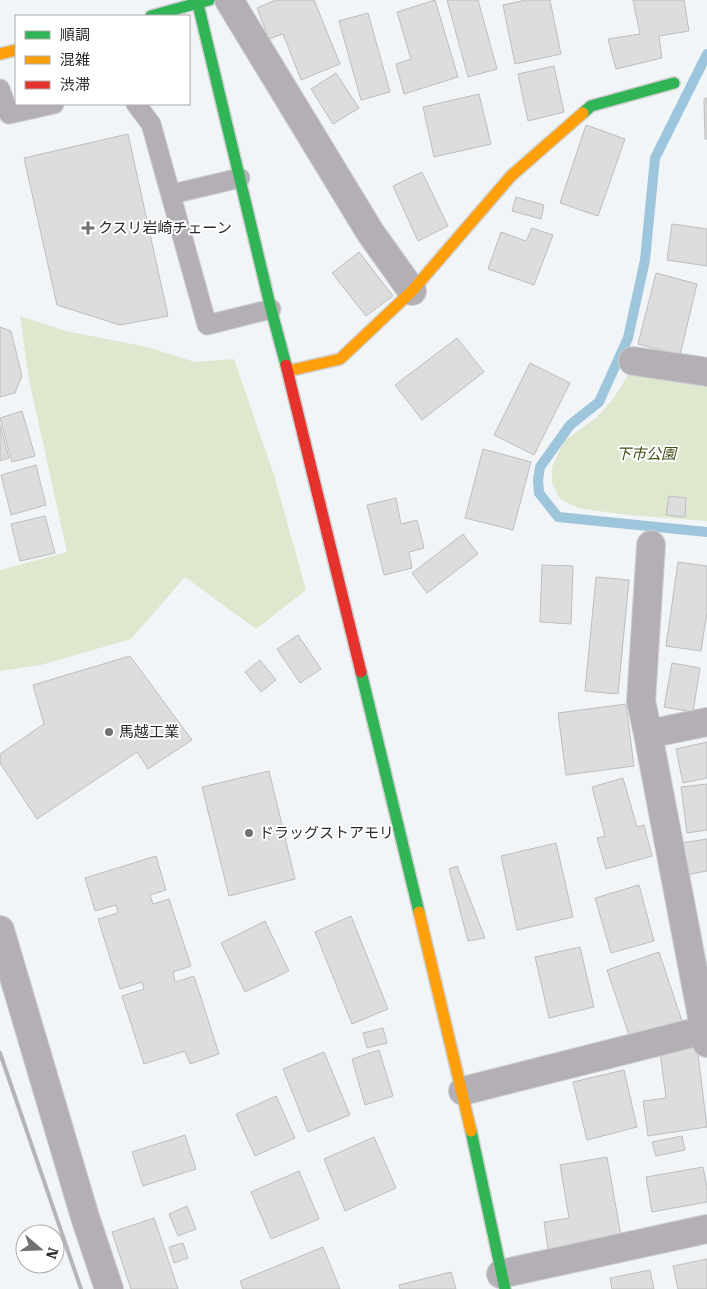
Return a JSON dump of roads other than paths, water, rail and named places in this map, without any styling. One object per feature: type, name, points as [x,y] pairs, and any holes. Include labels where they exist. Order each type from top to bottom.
[{"type":"street","points":[[154,15],[210,0]]},
{"type":"street","points":[[229,0],[370,232],[412,291]]},
{"type":"street","points":[[197,2],[463,1091],[503,1282],[707,1229]]},
{"type":"street","points":[[0,54],[15,50]]},
{"type":"street","points":[[288,371],[340,359],[412,291],[510,176],[592,106],[674,83]]},
{"type":"street","points":[[633,361],[707,372]]},
{"type":"street","points":[[463,1091],[706,1036],[698,943],[641,701],[651,545]]},
{"type":"street","points":[[648,734],[707,722]]},
{"type":"street","points":[[0,930],[85,1217],[109,1289]]},
{"type":"lane","points":[[0,89],[9,114],[50,105]]},
{"type":"lane","points":[[137,105],[152,124],[207,325],[271,309]]},
{"type":"lane","points":[[172,194],[240,178]]},
{"type":"waterway","points":[[707,54],[655,158],[645,260],[628,338],[599,402],[570,425],[540,467],[538,480],[539,493],[558,517],[707,532]]},
{"type":"railway","points":[[0,1053],[81,1289]]},
{"type":"place","name":"クスリ岩崎チェーン","points":[[88,228]]},
{"type":"place","name":"馬越工業","points":[[109,732]]},
{"type":"place","name":"ドラッグストアモリ","points":[[249,833]]},
{"type":"park label","name":"下市公園","points":[[646,454]]}]
